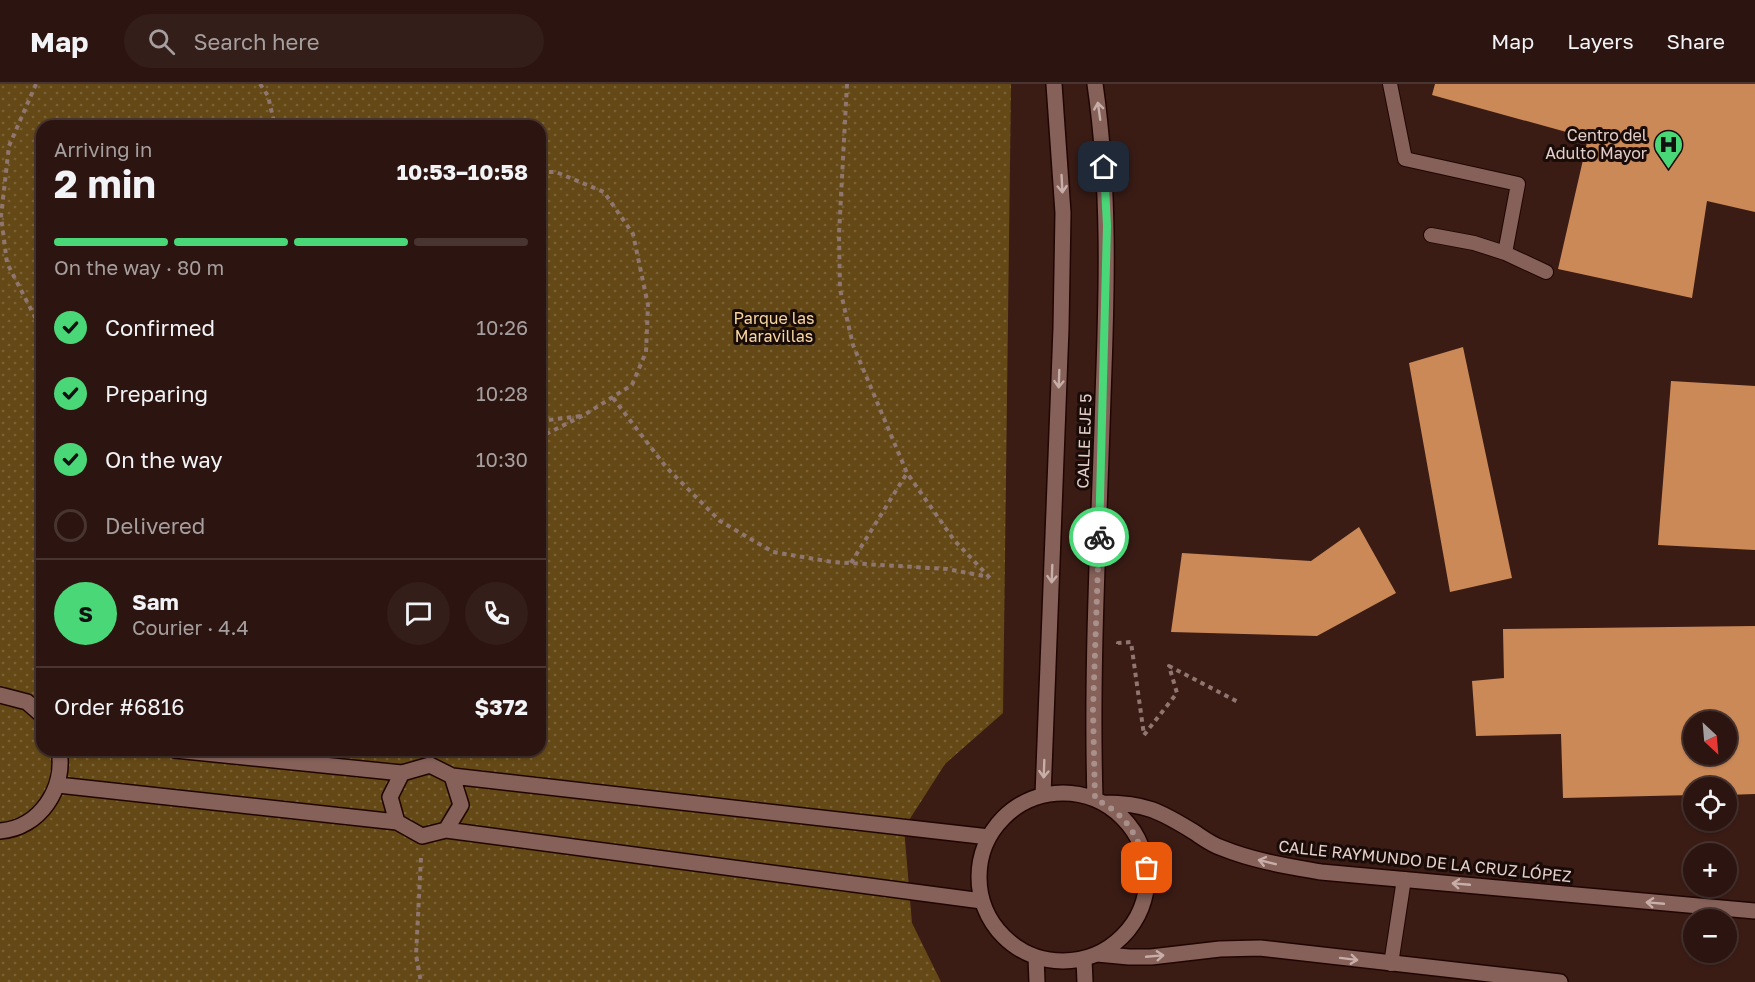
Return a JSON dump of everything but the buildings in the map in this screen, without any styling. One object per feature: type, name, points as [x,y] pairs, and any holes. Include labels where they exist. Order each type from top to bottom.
[{"type":"street","name":"CALLE EJE 5","points":[[1043,795],[1062,328],[1063,213],[1054,84]]},
{"type":"street","name":"CALLE EJE 5","points":[[1095,84],[1101,128],[1107,226],[1093,710],[1099,801]]},
{"type":"street","points":[[0,695],[27,702],[36,710]]},
{"type":"street","points":[[0,831],[29,822],[46,806],[58,785],[60,756]]},
{"type":"street","points":[[234,756],[402,773],[430,765],[452,776],[989,837]]},
{"type":"street","points":[[397,822],[390,797],[402,773]]},
{"type":"street","points":[[446,830],[461,805],[452,776]]},
{"type":"street","points":[[58,785],[397,822],[422,836],[446,830],[982,900]]},
{"type":"street","points":[[1090,956],[1119,940],[1136,919],[1146,894],[1147,868],[1140,842],[1125,819],[1099,801],[1069,793],[1043,795],[1021,804],[1003,819],[989,837],[981,858],[979,879],[982,900],[993,925],[1012,944],[1036,957],[1060,961],[1090,956],[1151,957],[1220,949],[1260,948],[1560,982]]},
{"type":"street","name":"CALLE RAYMUNDO DE LA CRUZ LÓPEZ","points":[[1099,801],[1146,806],[1165,814],[1220,848],[1268,863],[1321,872],[1755,911]]},
{"type":"street","points":[[1085,982],[1090,956]]},
{"type":"street","points":[[1036,957],[1037,982]]},
{"type":"lane","points":[[1389,84],[1405,159],[1518,184],[1504,253]]},
{"type":"lane","points":[[1431,235],[1474,243],[1504,253],[1545,272]]},
{"type":"lane","points":[[1391,964],[1404,879]]},
{"type":"path","points":[[36,84],[9,146],[1,216],[7,263],[36,318]]},
{"type":"path","points":[[260,84],[268,96],[274,120]]},
{"type":"path","points":[[613,398],[666,467],[720,520],[773,552],[851,563],[947,569],[990,578],[954,540],[907,473],[853,345],[840,289],[839,234],[847,84]]},
{"type":"path","points":[[546,172],[556,172],[604,192],[633,234],[648,305],[646,352],[632,385],[584,415],[546,433]]},
{"type":"path","points":[[546,420],[584,415]]},
{"type":"path","points":[[851,563],[907,473]]},
{"type":"path","points":[[1118,653],[1118,643],[1131,642],[1144,735],[1177,693],[1169,666],[1240,703]]},
{"type":"path","points":[[421,982],[416,955],[422,836]]},
{"type":"green space","name":"Parque las Maravillas","points":[[0,84],[1011,84],[1003,713],[945,764],[904,828],[912,923],[941,982],[0,982]]},
{"type":"way so far","points":[[1099,537],[1093,710],[1095,799],[1125,819],[1140,842],[1147,868]]},
{"type":"place","name":"Centro del Adulto Mayor","points":[[1668,170]]},
{"type":"route","points":[[1099,537],[1106,321],[1107,226],[1104,167]]}]
